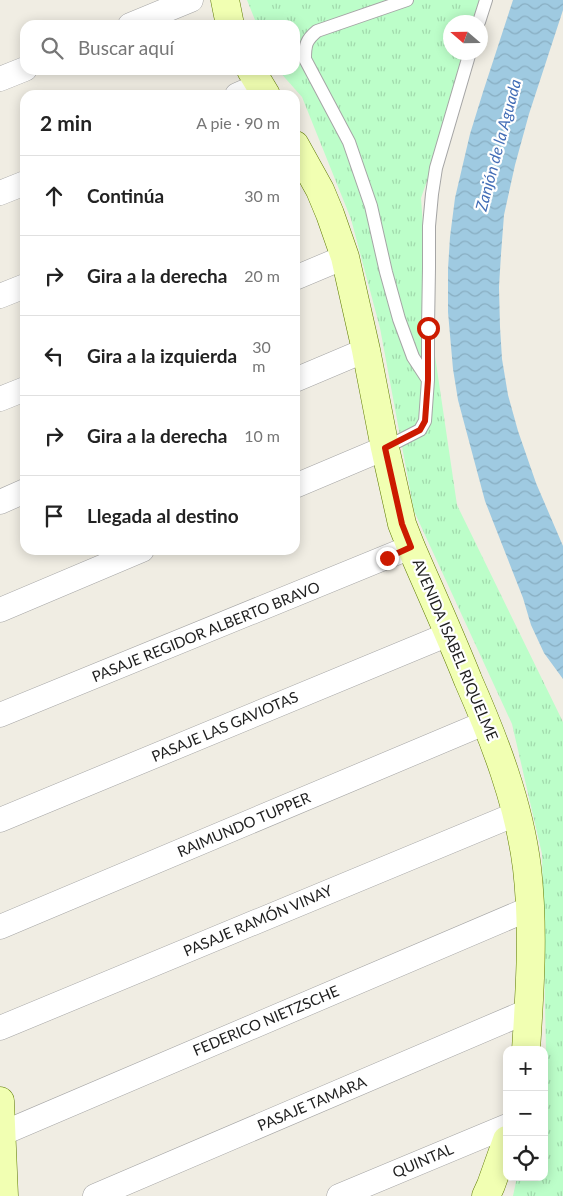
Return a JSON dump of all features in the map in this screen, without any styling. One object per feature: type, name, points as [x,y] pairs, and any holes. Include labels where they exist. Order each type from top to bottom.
[{"type":"street","points":[[142,20],[191,0]]},
{"type":"street","points":[[225,0],[229,20]]},
{"type":"street","points":[[0,79],[20,71]]},
{"type":"street","name":"AVENIDA ISABEL RIQUELME","points":[[300,162],[330,214],[345,257],[402,524],[487,722],[516,814],[527,866],[531,908],[532,933],[526,1046]]},
{"type":"street","points":[[0,193],[20,185]]},
{"type":"street","points":[[300,276],[345,257]]},
{"type":"street","points":[[0,296],[20,288]]},
{"type":"street","points":[[300,378],[366,350]]},
{"type":"street","points":[[0,399],[20,391]]},
{"type":"street","points":[[300,484],[385,448]]},
{"type":"street","points":[[0,502],[20,493]]},
{"type":"street","name":"PASAJE REGIDOR ALBERTO BRAVO","points":[[0,716],[411,547]]},
{"type":"street","points":[[0,610],[130,555]]},
{"type":"street","name":"PASAJE LAS GAVIOTAS","points":[[0,820],[449,634]]},
{"type":"street","name":"RAIMUNDO TUPPER","points":[[0,927],[487,722]]},
{"type":"street","name":"PASAJE RAMÓN VINAY","points":[[0,1028],[516,814]]},
{"type":"street","name":"FEDERICO NIETZSCHE","points":[[1,1134],[531,908]]},
{"type":"street","name":"PASAJE TAMARA","points":[[95,1196],[528,1011]]},
{"type":"street","points":[[0,1101],[4,1196]]},
{"type":"street","name":"QUINTAL","points":[[338,1196],[503,1128]]},
{"type":"street","points":[[489,1192],[503,1152]]},
{"type":"lane","points":[[407,0],[317,31],[309,38],[305,47],[305,58],[349,142],[371,206],[399,319],[413,357],[428,380]]},
{"type":"lane","points":[[481,15],[486,0]]},
{"type":"lane","points":[[385,448],[420,430],[425,421],[428,380],[429,226],[432,194],[436,168],[468,60]]},
{"type":"green space","points":[[247,0],[490,0],[485,15],[443,15],[443,60],[470,60],[421,198],[430,322],[457,505],[563,722],[563,1196],[513,1196],[516,1181],[548,1181],[548,1046],[546,1046],[542,854],[512,724],[414,511],[380,328],[351,219],[300,95],[300,90],[296,90],[282,75],[300,75],[300,20],[255,20]]},
{"type":"water","name":"Zanjón de la Aguada","points":[[513,0],[563,0],[563,10],[529,114],[515,165],[504,215],[499,287],[502,359],[508,395],[536,483],[563,546],[563,679],[544,653],[531,625],[523,598],[485,501],[458,400],[448,312],[448,269],[455,198],[470,134]]},
{"type":"route","points":[[387,558],[411,547],[402,524],[385,448],[420,430],[425,421],[428,380],[428,328]]}]
